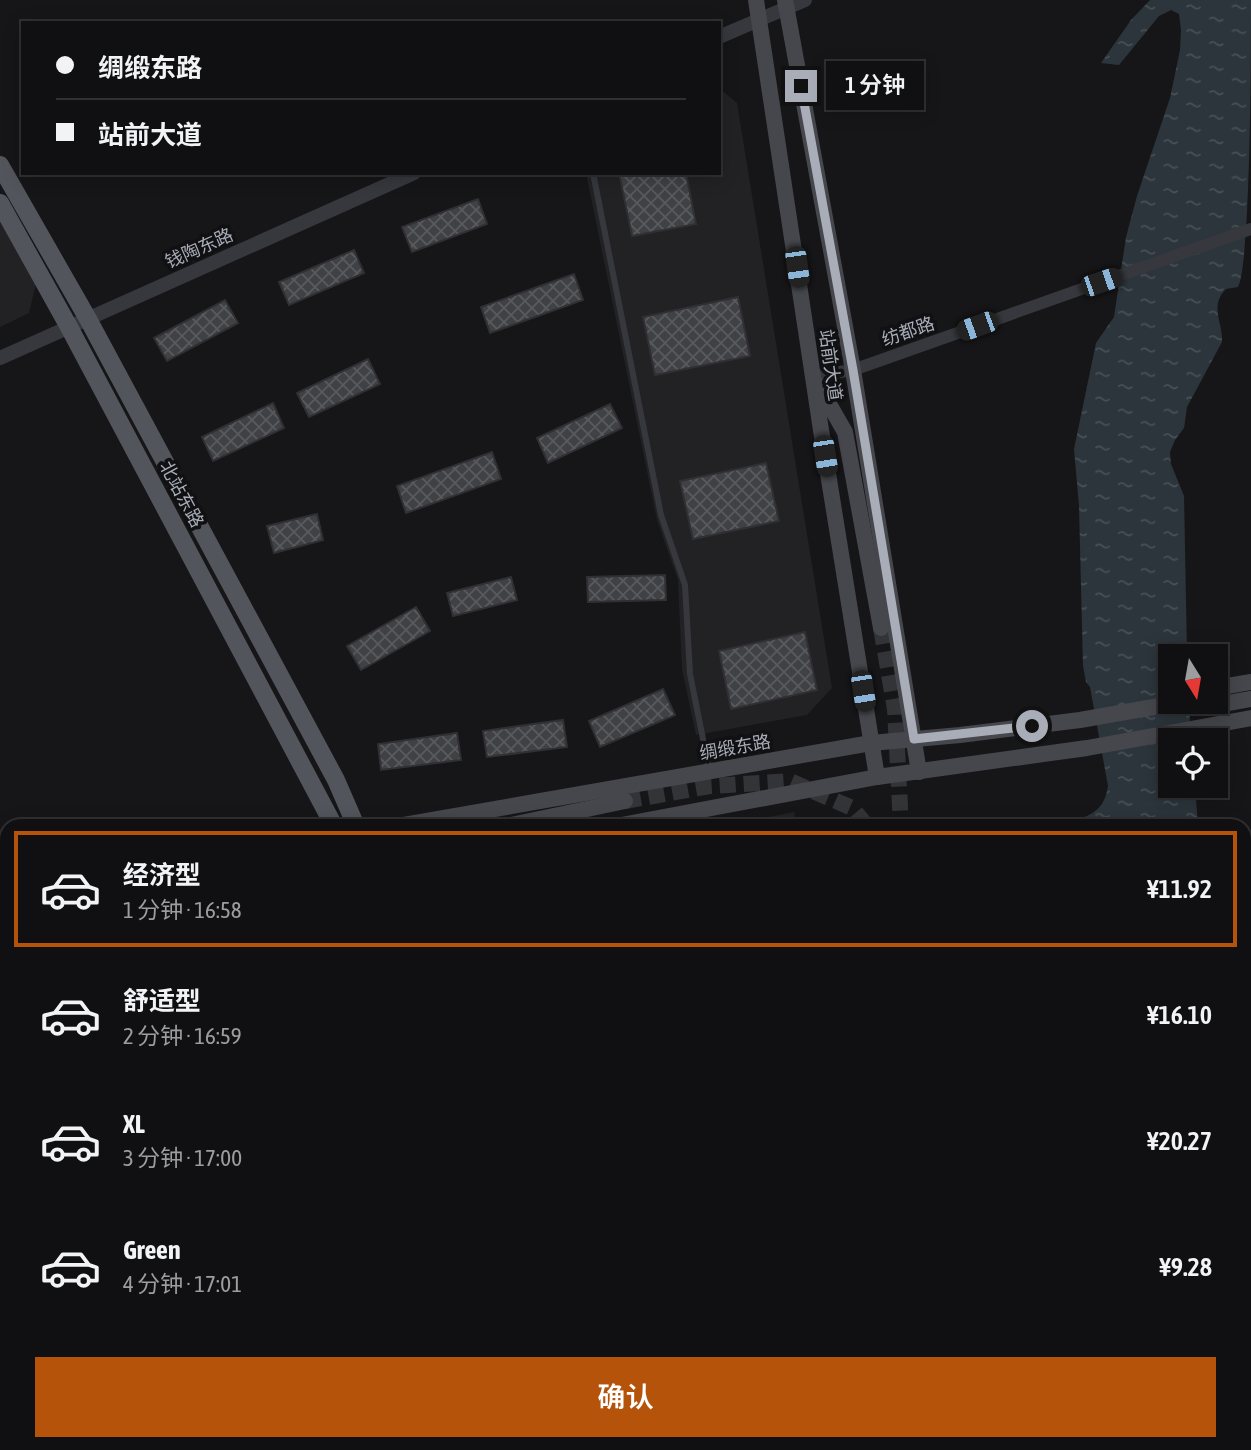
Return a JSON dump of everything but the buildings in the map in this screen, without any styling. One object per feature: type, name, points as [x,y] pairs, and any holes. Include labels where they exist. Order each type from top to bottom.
[{"type":"main road","name":"站前大道","points":[[756,0],[877,777]]},
{"type":"main road","name":"站前大道","points":[[786,4],[853,370],[919,772]]},
{"type":"main road","name":"北站东路","points":[[0,165],[88,319],[329,767],[353,819]]},
{"type":"main road","name":"北站东路","points":[[0,203],[69,327],[323,817]]},
{"type":"main road","points":[[814,376],[845,432],[881,628]]},
{"type":"main road","points":[[1228,686],[1251,682]]},
{"type":"main road","points":[[1228,703],[1251,699]]},
{"type":"main road","name":"绸缎东路","points":[[438,819],[871,743],[1080,720],[1158,706]]},
{"type":"main road","points":[[654,819],[877,777],[1087,748],[1251,718]]},
{"type":"main road","points":[[540,819],[625,801]]},
{"type":"street","points":[[721,36],[786,4],[805,0]]},
{"type":"street","name":"钱陶东路","points":[[0,358],[410,175]]},
{"type":"street","name":"纺都路","points":[[814,376],[853,370],[1251,229]]},
{"type":"lane","points":[[593,175],[661,516],[685,585],[690,674],[709,771]]},
{"type":"shaded area","points":[[721,90],[737,103],[832,688],[807,715],[696,735],[682,669],[678,580],[657,520],[586,175],[721,175]]},
{"type":"shaded area","points":[[0,218],[36,284],[29,313],[0,327]]},
{"type":"shaded area","points":[[794,812],[796,819],[758,819]]},
{"type":"water","points":[[1150,0],[1251,0],[1249,151],[1246,238],[1242,269],[1238,287],[1226,289],[1218,302],[1222,342],[1187,407],[1184,428],[1170,452],[1171,464],[1184,496],[1187,644],[1158,644],[1158,714],[1190,714],[1190,728],[1158,728],[1158,798],[1196,798],[1197,819],[1078,819],[1091,814],[1102,804],[1108,786],[1090,687],[1086,682],[1083,666],[1079,506],[1074,449],[1096,343],[1114,317],[1126,237],[1170,98],[1180,50],[1179,14],[1171,10],[1159,16],[1119,65],[1101,63],[1131,20]]},
{"type":"tunnel","points":[[881,628],[895,709],[901,819]]},
{"type":"tunnel","points":[[625,801],[710,786],[790,781],[852,808],[861,819]]},
{"type":"route","points":[[801,86],[853,370],[914,739],[1032,726]]}]
